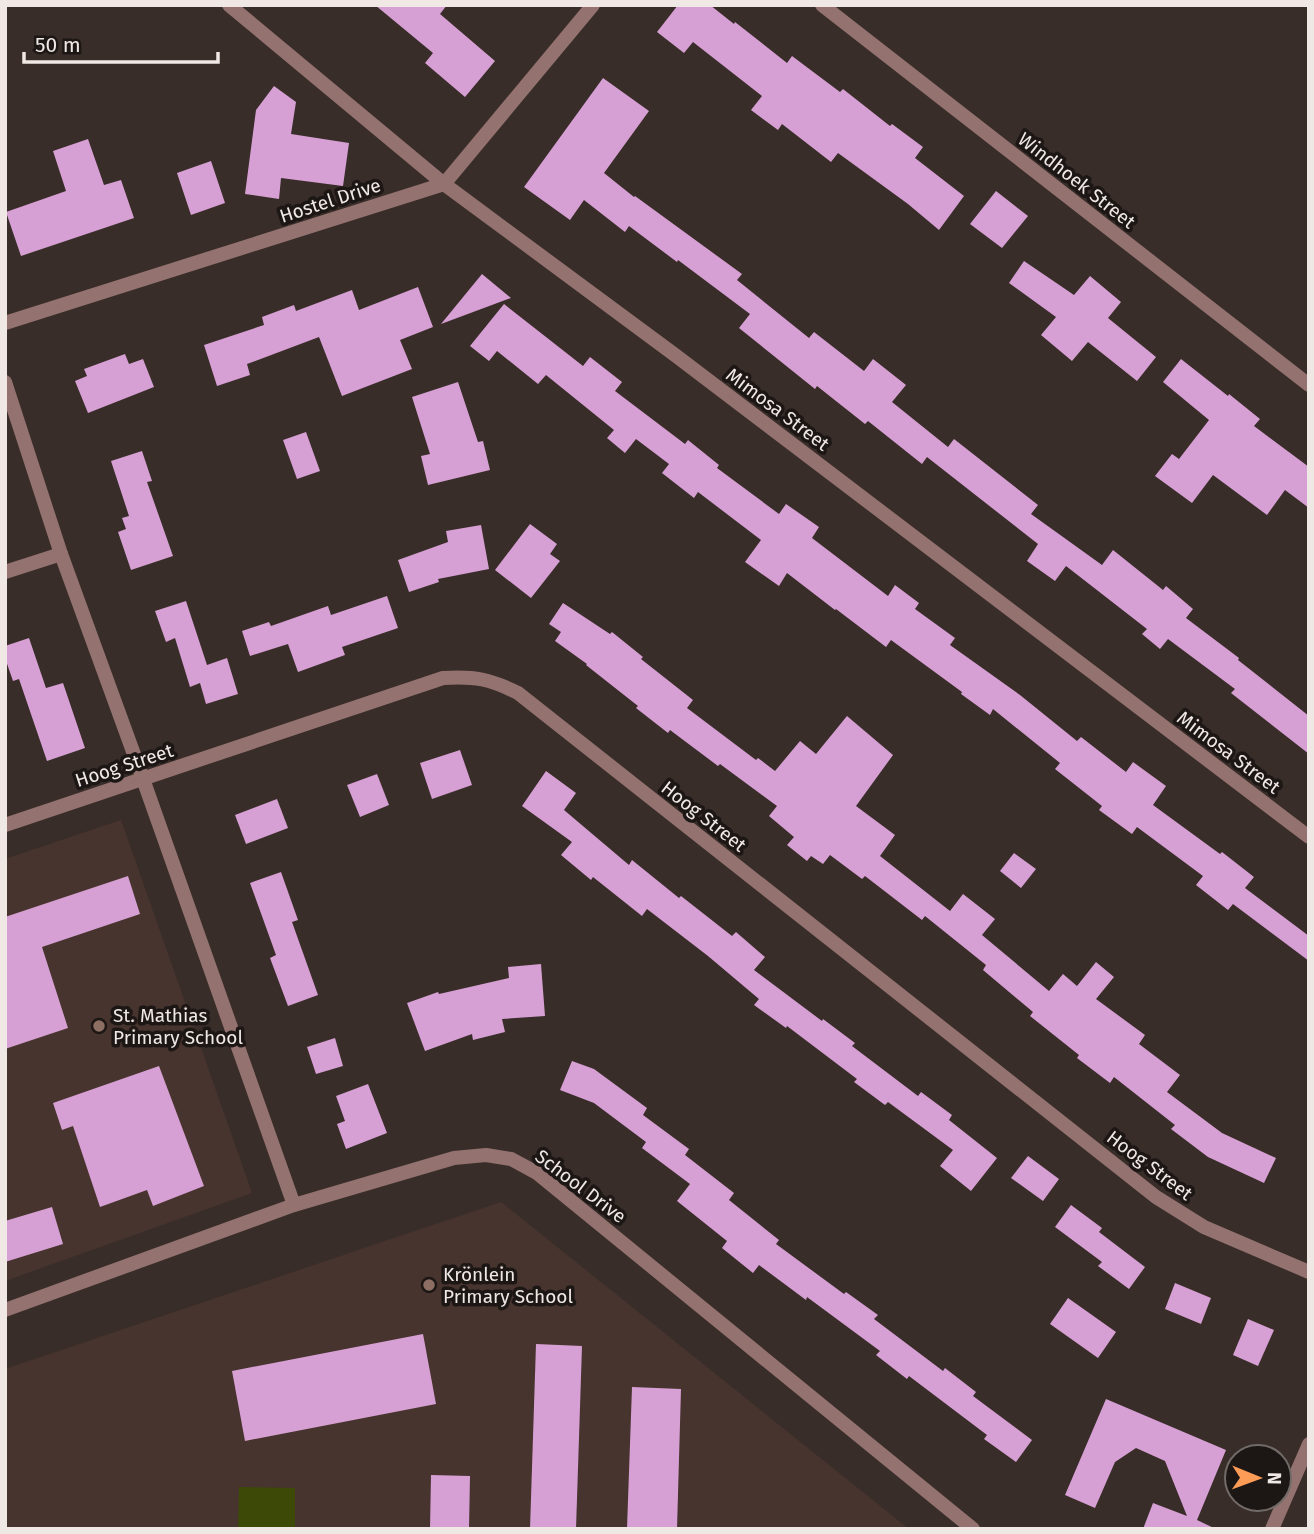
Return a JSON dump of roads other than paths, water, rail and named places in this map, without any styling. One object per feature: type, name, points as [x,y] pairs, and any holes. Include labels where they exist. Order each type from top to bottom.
[{"type":"street","name":"Mimosa Street","points":[[229,5],[443,184],[675,355],[1309,837]]},
{"type":"street","points":[[443,184],[593,5]]},
{"type":"street","name":"Windhoek Street","points":[[822,5],[1309,385]]},
{"type":"street","name":"Hostel Drive","points":[[5,323],[443,184]]},
{"type":"street","points":[[5,382],[61,554],[294,1205]]},
{"type":"street","points":[[5,572],[61,554]]},
{"type":"street","name":"Hoog Street","points":[[5,825],[443,678],[466,677],[496,682],[518,693],[1156,1197],[1204,1227],[1309,1272]]},
{"type":"street","name":"School Drive","points":[[5,1310],[294,1205],[454,1158],[486,1155],[511,1159],[537,1172],[973,1529]]},
{"type":"street","points":[[1272,1529],[1309,1444]]},
{"type":"place","name":"St. Mathias Primary School","points":[[99,1026]]},
{"type":"place","name":"Krönlein Primary School","points":[[429,1285]]}]
